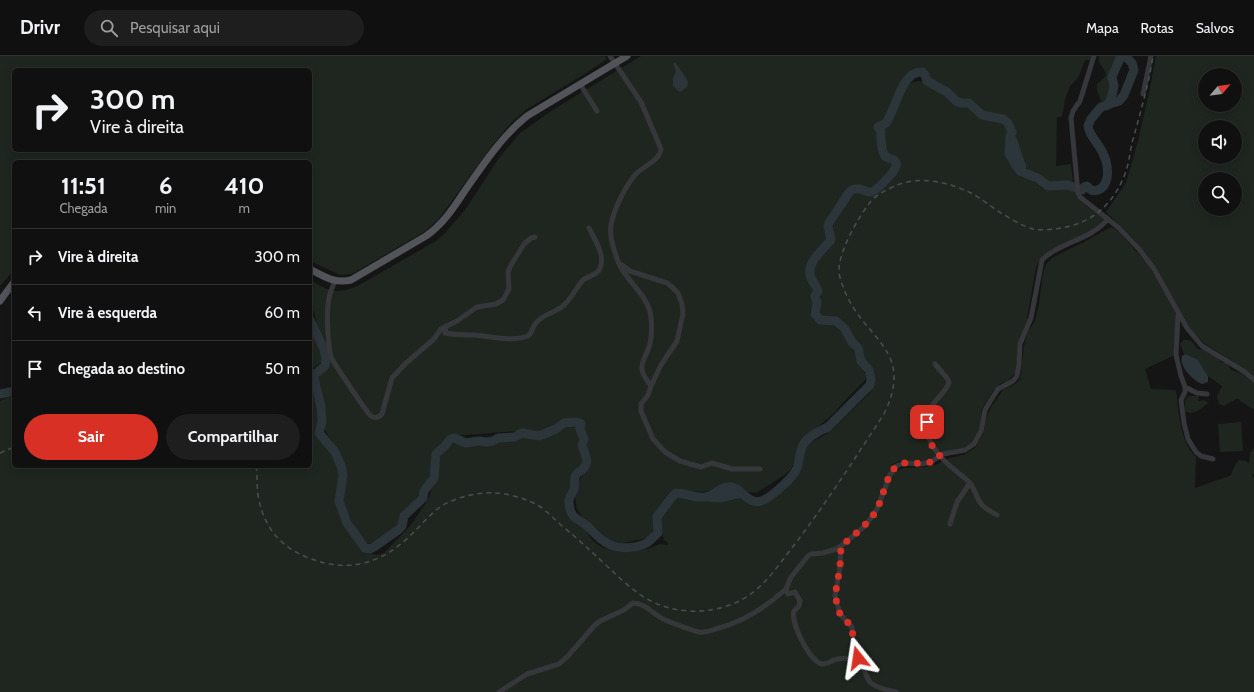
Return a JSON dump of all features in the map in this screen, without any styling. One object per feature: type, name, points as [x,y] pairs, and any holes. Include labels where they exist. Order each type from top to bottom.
[{"type":"main road","points":[[312,270],[326,278],[346,282],[406,249],[434,231],[448,216],[490,155],[508,132],[527,116],[627,56]]},
{"type":"main road","points":[[0,301],[12,285]]},
{"type":"street","points":[[610,56],[641,102],[661,149],[659,156],[633,177],[619,203],[611,226],[612,241],[618,262],[623,272],[645,299],[651,316],[650,346],[641,368],[651,386]]},
{"type":"street","points":[[1094,56],[1080,101],[1073,110],[1071,118],[1078,193],[1082,199],[1108,219],[1129,238],[1147,260],[1187,328],[1202,346],[1245,372],[1254,380]]},
{"type":"street","points":[[1143,94],[1151,56]]},
{"type":"street","points":[[580,84],[597,111]]},
{"type":"street","points":[[499,692],[527,674],[559,664],[600,621],[624,610],[633,603],[641,604],[661,618],[670,622],[703,633],[727,626],[750,616],[772,602],[786,589],[791,577],[808,556],[811,554],[823,553],[836,549],[865,526],[872,518],[882,498],[890,475],[896,466],[905,463],[921,464],[931,462],[947,453],[968,449],[974,444],[981,430],[985,410],[991,400],[998,389],[1013,381],[1017,376],[1020,344],[1031,318],[1042,260],[1048,254],[1094,231],[1108,219]]},
{"type":"street","points":[[446,326],[444,333],[455,336],[475,335],[502,339],[528,336],[533,330],[536,322],[564,306],[584,279],[593,276],[600,269],[601,261],[599,249],[589,228]]},
{"type":"street","points":[[335,281],[329,299],[329,334],[332,359],[336,367],[371,416],[376,418],[380,417],[382,414],[392,378],[409,360],[434,339],[441,329],[477,307],[496,304],[503,300],[509,289],[508,272],[513,260],[524,244],[531,238],[535,237]]},
{"type":"street","points":[[618,262],[630,271],[667,283],[678,293],[682,304],[683,314],[678,338],[661,365],[648,395],[642,404],[641,411],[653,439],[665,452],[680,461],[701,467],[712,463],[732,469],[760,469]]},
{"type":"street","points":[[1177,310],[1179,318],[1176,339],[1176,355],[1185,387],[1181,398],[1182,416],[1188,439],[1192,447],[1200,456],[1214,459]]},
{"type":"street","points":[[936,364],[947,378],[949,384],[931,407],[928,414],[928,434],[932,446],[955,471],[970,483],[982,505],[997,515]]},
{"type":"street","points":[[1185,387],[1197,393],[1207,394]]},
{"type":"street","points":[[950,524],[958,502],[970,483]]},
{"type":"street","points":[[841,546],[840,567],[835,596],[840,614],[852,627],[853,639],[859,662],[863,667],[869,681],[873,684],[896,692]]},
{"type":"street","points":[[786,589],[788,594],[795,592],[798,596],[800,604],[794,611],[793,617],[801,640],[814,660],[822,664],[838,659],[849,659],[859,662]]},
{"type":"shaded area","points":[[0,56],[605,56],[607,59],[527,109],[512,122],[494,143],[438,220],[424,232],[352,274],[340,275],[312,262],[312,160],[12,160],[12,272],[0,286]]},
{"type":"shaded area","points":[[641,56],[1091,56],[1091,60],[1085,60],[1078,78],[1070,86],[1065,100],[1062,117],[1057,117],[1056,166],[1071,164],[1073,183],[1050,184],[1038,175],[1029,171],[1022,161],[1019,146],[1013,136],[1012,126],[1005,117],[983,113],[971,101],[958,99],[948,89],[933,81],[921,69],[908,76],[904,81],[885,120],[876,126],[879,133],[882,154],[894,163],[894,168],[873,188],[854,187],[848,189],[827,223],[829,239],[814,256],[808,271],[809,281],[814,289],[814,302],[811,315],[814,320],[820,324],[833,325],[843,331],[864,371],[866,379],[831,416],[805,437],[800,445],[791,469],[786,474],[756,493],[749,492],[733,483],[704,492],[672,491],[664,499],[654,516],[654,529],[651,536],[644,539],[622,543],[608,540],[595,527],[584,520],[577,509],[575,496],[580,479],[587,470],[589,460],[585,446],[587,436],[580,419],[577,418],[562,421],[548,429],[538,432],[518,431],[453,436],[447,439],[434,453],[429,478],[416,499],[401,515],[398,524],[376,542],[370,544],[367,543],[353,526],[344,506],[342,499],[345,479],[344,466],[337,450],[325,430],[324,409],[317,383],[318,378],[328,365],[328,356],[319,333],[312,308],[312,280],[323,287],[334,291],[352,288],[436,241],[447,231],[465,210],[499,158],[519,134],[551,111]]},
{"type":"shaded area","points":[[1099,56],[1119,56],[1112,74],[1112,95],[1110,100],[1106,103],[1101,101],[1097,90],[1097,84],[1106,76],[1105,71],[1099,62]]},
{"type":"shaded area","points":[[1156,56],[1254,56],[1254,378],[1246,370],[1204,343],[1192,331],[1145,253],[1132,237],[1106,212],[1126,183],[1138,141]]},
{"type":"shaded area","points":[[675,62],[688,81],[687,87],[680,92],[673,85],[673,78],[676,71],[673,64]]},
{"type":"shaded area","points":[[913,82],[927,82],[935,88],[943,91],[956,103],[968,107],[978,115],[1005,123],[1009,130],[1007,136],[1007,154],[1015,169],[1045,190],[1064,188],[1075,189],[1077,195],[1084,203],[1106,219],[1090,231],[1051,250],[1036,267],[1027,318],[1028,320],[1020,339],[1016,372],[1008,381],[1000,384],[993,391],[982,409],[979,429],[972,443],[964,448],[956,449],[927,461],[900,461],[893,464],[890,470],[896,471],[903,468],[927,467],[938,464],[950,458],[963,455],[975,448],[983,434],[986,418],[991,407],[1003,390],[1015,384],[1020,379],[1024,346],[1028,332],[1035,321],[1043,273],[1046,264],[1052,258],[1112,227],[1119,232],[1147,263],[1175,310],[1175,355],[1145,369],[1151,389],[1176,390],[1179,417],[1183,434],[1190,450],[1196,457],[1195,488],[1231,475],[1239,460],[1249,463],[1250,453],[1254,448],[1254,473],[1252,476],[1254,477],[1254,692],[0,692],[0,401],[8,397],[12,396],[12,468],[312,468],[312,382],[313,390],[319,406],[321,422],[316,433],[320,440],[328,445],[340,469],[337,504],[340,515],[351,535],[363,551],[376,555],[384,553],[411,525],[429,498],[437,471],[438,456],[451,444],[472,445],[479,442],[490,444],[503,439],[520,436],[531,437],[538,440],[563,426],[573,424],[578,425],[582,437],[580,448],[585,458],[582,466],[574,474],[572,490],[567,501],[568,511],[576,524],[584,527],[589,536],[595,542],[609,550],[626,552],[650,549],[659,544],[668,545],[668,543],[664,540],[659,520],[662,512],[675,496],[683,496],[702,502],[739,497],[756,506],[772,500],[779,495],[798,470],[801,454],[806,445],[825,435],[835,427],[870,393],[873,388],[874,371],[865,360],[861,348],[848,328],[838,320],[823,318],[818,312],[821,294],[813,270],[815,262],[830,248],[833,226],[852,194],[857,191],[869,194],[876,193],[886,186],[895,176],[899,166],[898,162],[886,153],[882,129],[891,120],[905,87]]},
{"type":"shaded area","points":[[312,331],[322,353],[322,362],[313,368],[312,371]]},
{"type":"shaded area","points":[[1184,340],[1191,341],[1198,349],[1205,350],[1218,358],[1221,362],[1226,363],[1231,370],[1244,374],[1254,382],[1254,409],[1238,399],[1224,406],[1219,404],[1217,396],[1222,386],[1208,376],[1196,358],[1184,354],[1180,344]]},
{"type":"shaded area","points":[[1185,354],[1197,359],[1208,376],[1208,382],[1202,384],[1188,373],[1182,360],[1182,356]]},
{"type":"shaded area","points":[[1189,396],[1199,396],[1199,401],[1204,400],[1209,403],[1195,412],[1188,413],[1185,411],[1185,400]]},
{"type":"shaded area","points":[[1241,422],[1243,451],[1220,452],[1218,424]]},
{"type":"waterway","points":[[1106,106],[1112,95],[1114,86],[1112,77],[1121,56]]},
{"type":"waterway","points":[[312,324],[324,349],[326,359],[325,366],[315,374],[314,378],[321,407],[322,421],[319,433],[335,452],[341,466],[343,475],[339,501],[347,523],[365,548],[370,549],[374,547],[402,526],[404,516],[423,498],[424,491],[434,478],[436,454],[450,439],[454,438],[466,443],[493,441],[498,438],[514,437],[522,433],[539,436],[556,429],[564,423],[576,422],[581,424],[580,429],[584,439],[582,445],[587,461],[585,467],[575,477],[574,489],[569,501],[571,512],[575,518],[587,526],[600,539],[610,545],[626,548],[642,545],[647,543],[658,533],[657,517],[676,493],[706,497],[725,487],[732,487],[736,488],[749,499],[757,502],[776,492],[795,472],[803,445],[807,439],[828,427],[870,385],[871,379],[869,370],[861,361],[858,348],[852,342],[845,329],[836,321],[820,320],[815,314],[817,302],[815,296],[818,292],[811,278],[810,267],[816,257],[831,240],[828,226],[829,223],[850,191],[853,189],[859,189],[872,192],[878,188],[895,169],[896,164],[894,160],[886,157],[884,154],[881,132],[878,127],[886,123],[890,117],[900,92],[909,78],[915,73],[922,72],[927,81],[947,92],[956,101],[961,103],[969,103],[982,115],[1003,119],[1008,123],[1012,132],[1010,137],[1009,154],[1020,171],[1037,178],[1048,186],[1068,185],[1082,190],[1087,186],[1090,190],[1095,191],[1103,187],[1107,178],[1107,169],[1103,152],[1091,134],[1088,126],[1091,119],[1101,107],[1119,101],[1124,95],[1134,70],[1132,63],[1125,56]]},
{"type":"waterway","points":[[1010,136],[1022,166]]},
{"type":"waterway","points":[[0,394],[12,391]]},
{"type":"waterway","points":[[708,497],[720,498],[741,493]]},
{"type":"railway","points":[[256,468],[259,500],[270,528],[276,536],[291,549],[299,554],[324,563],[352,565],[365,563],[378,558],[390,552],[402,543],[430,516],[444,505],[465,496],[483,493],[499,493],[523,499],[542,508],[630,586],[653,602],[673,609],[694,611],[715,609],[735,603],[753,592],[769,577],[807,528],[841,480],[884,414],[892,392],[894,374],[890,359],[883,346],[852,306],[843,287],[839,273],[840,262],[845,245],[870,202],[884,191],[891,188],[904,183],[924,180],[943,183],[962,189],[978,197],[997,211],[1029,228],[1037,230],[1066,227],[1087,220],[1104,208],[1111,200],[1122,181],[1127,167],[1153,56]]},
{"type":"railway","points":[[0,453],[12,448]]},
{"type":"route","points":[[858,658],[851,624],[840,614],[835,596],[840,567],[841,546],[865,526],[872,518],[882,498],[890,475],[896,466],[905,463],[921,464],[938,459],[940,456],[932,446],[928,434],[927,422]]}]
